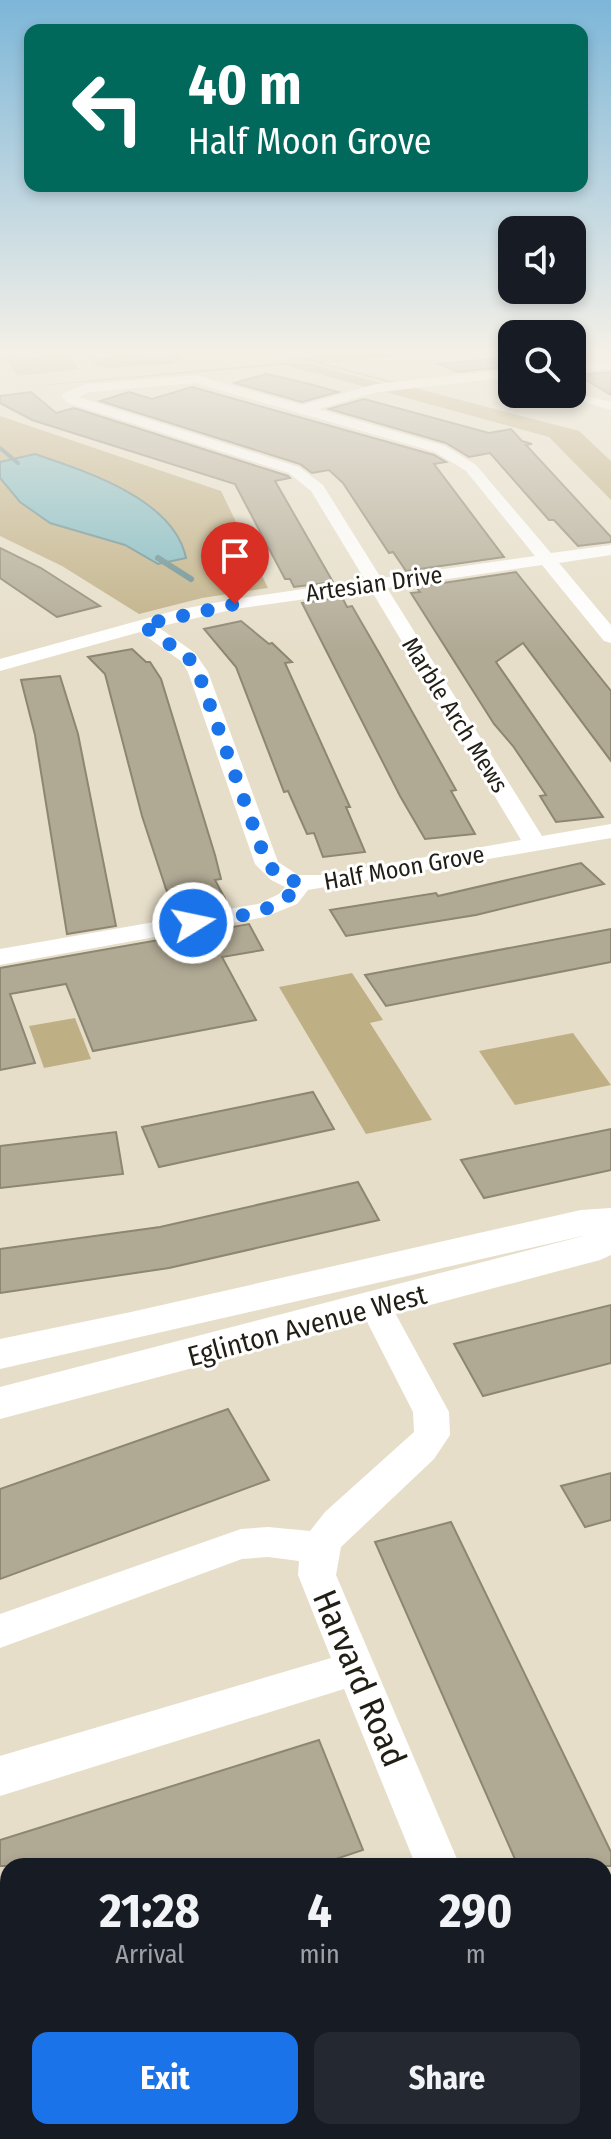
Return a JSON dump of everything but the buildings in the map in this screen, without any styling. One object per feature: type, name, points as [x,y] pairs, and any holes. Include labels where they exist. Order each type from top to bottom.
[{"type":"main road","name":"Eglinton Avenue West","points":[[0,1354],[581,1223],[611,1221]]},
{"type":"main road","name":"Eglinton Avenue West","points":[[0,1403],[376,1308],[586,1251],[611,1240]]},
{"type":"street","name":"Marble Arch Mews","points":[[234,453],[304,476],[317,488],[536,845]]},
{"type":"street","points":[[448,453],[471,468],[611,637]]},
{"type":"street","name":"Artesian Drive","points":[[0,665],[142,625],[235,604],[611,550]]},
{"type":"street","name":"Half Moon Grove","points":[[142,625],[188,657],[198,672],[267,864],[282,878],[301,883],[324,882],[611,831]]},
{"type":"street","points":[[0,957],[265,910],[288,899],[301,883]]},
{"type":"street","name":"Harvard Road","points":[[376,1308],[431,1412],[432,1435],[416,1455],[335,1528],[320,1548],[317,1575],[435,1858]]},
{"type":"street","points":[[0,1631],[241,1544],[268,1542],[320,1548]]},
{"type":"street","points":[[0,1776],[356,1668]]},
{"type":"shaded area","points":[[0,453],[108,453],[221,491],[268,588],[202,598],[139,614],[62,566],[0,536]]},
{"type":"shaded area","points":[[565,453],[602,453],[611,461],[611,500]]},
{"type":"shaded area","points":[[352,973],[383,1020],[370,1023],[432,1120],[366,1134],[279,987]]},
{"type":"shaded area","points":[[75,1018],[91,1059],[44,1068],[29,1026]]},
{"type":"shaded area","points":[[573,1033],[611,1085],[515,1105],[479,1051]]},
{"type":"water","points":[[35,454],[102,479],[146,504],[164,519],[178,537],[186,558],[158,564],[125,545],[50,523],[20,502],[0,478],[0,462]]},
{"type":"waterway","points":[[6,453],[18,463]]},
{"type":"waterway","points":[[158,558],[191,579]]},
{"type":"route","points":[[193,923],[274,908],[288,899],[301,883],[282,878],[267,864],[198,672],[188,657],[142,625],[235,604]]}]
